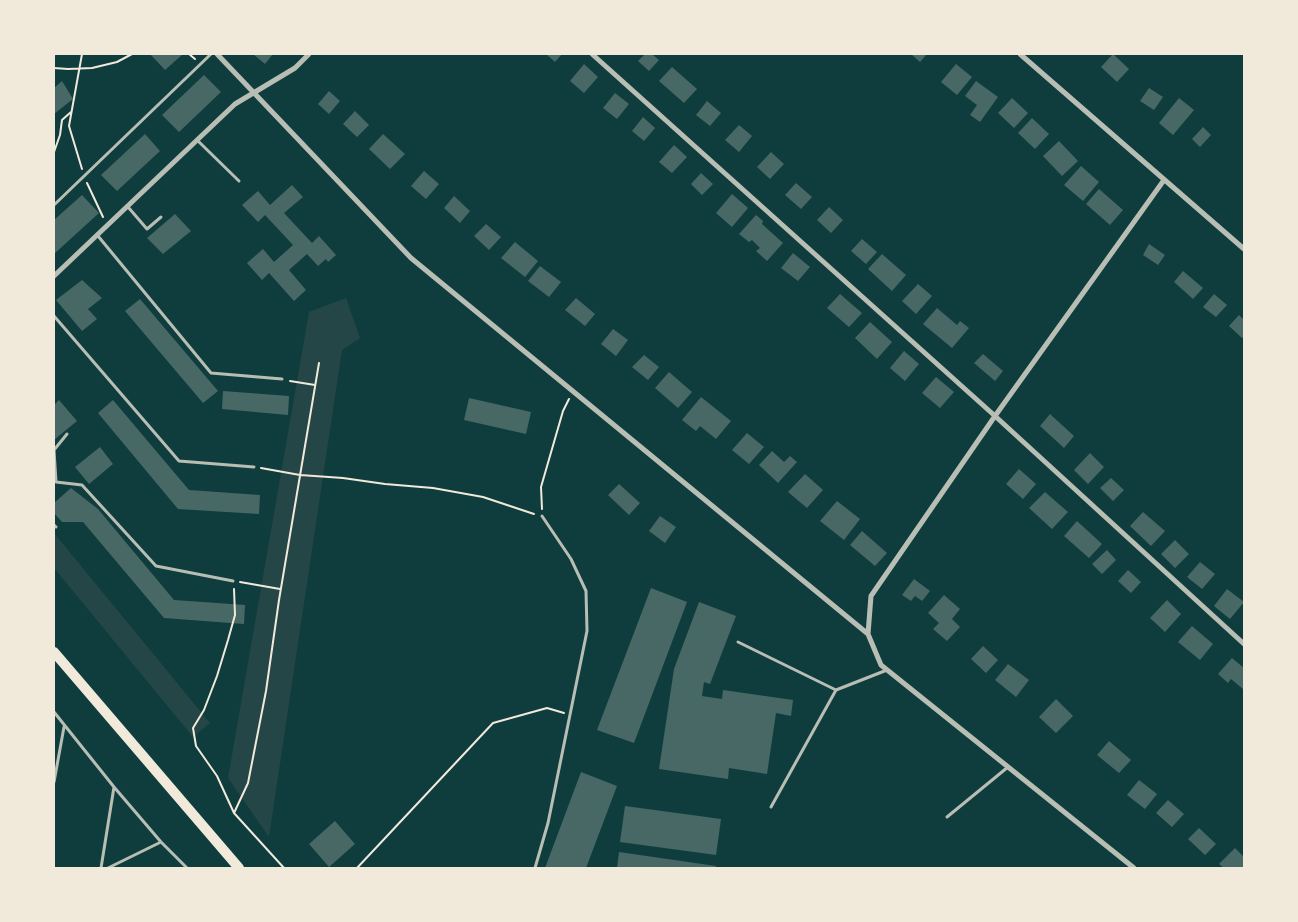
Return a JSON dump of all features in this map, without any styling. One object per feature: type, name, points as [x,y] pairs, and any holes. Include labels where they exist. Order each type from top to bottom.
[{"type":"main road","points":[[54,652],[239,868]]},
{"type":"street","points":[[217,54],[411,258],[868,634],[881,664],[1134,868]]},
{"type":"street","points":[[54,276],[235,104],[295,68],[309,54]]},
{"type":"street","points":[[592,54],[995,416],[1244,644]]},
{"type":"street","points":[[1020,54],[1244,249]]},
{"type":"street","points":[[868,634],[871,596],[995,416],[1164,180]]},
{"type":"lane","points":[[54,205],[211,54]]},
{"type":"lane","points":[[197,140],[239,181]]},
{"type":"lane","points":[[128,207],[147,229],[161,217]]},
{"type":"lane","points":[[98,236],[211,373],[282,379]]},
{"type":"lane","points":[[54,316],[179,461],[254,467]]},
{"type":"lane","points":[[67,434],[54,450],[55,483],[82,485],[156,566],[233,581]]},
{"type":"lane","points":[[535,868],[548,824],[587,630],[586,591],[571,558],[542,516]]},
{"type":"lane","points":[[738,642],[836,690]]},
{"type":"lane","points":[[771,807],[836,690],[888,670]]},
{"type":"lane","points":[[54,712],[114,787],[161,842],[187,868]]},
{"type":"lane","points":[[54,782],[64,726]]},
{"type":"lane","points":[[947,816],[1008,767]]},
{"type":"lane","points":[[101,868],[114,787]]},
{"type":"lane","points":[[108,868],[161,842]]},
{"type":"path","points":[[82,54],[69,126],[84,176],[101,210],[105,229]]},
{"type":"path","points":[[54,68],[92,68],[117,62],[132,54]]},
{"type":"path","points":[[54,152],[60,135],[62,120],[71,111]]},
{"type":"path","points":[[234,812],[248,783],[266,691],[281,589],[319,364]]},
{"type":"path","points":[[282,379],[315,385]]},
{"type":"path","points":[[254,467],[300,475],[433,488],[483,497],[542,516],[541,487],[563,410],[573,392]]},
{"type":"path","points":[[281,589],[233,581],[235,615],[217,676],[204,710],[193,728],[196,746],[217,776],[234,812],[284,868]]},
{"type":"path","points":[[357,868],[493,724],[547,708],[570,714]]},
{"type":"shaded area","points":[[346,298],[360,338],[342,350],[269,837],[228,778],[309,312]]},
{"type":"shaded area","points":[[54,533],[210,723],[193,737],[54,568]]},
{"type":"building","points":[[150,54],[183,54],[165,70]]},
{"type":"building","points":[[253,54],[273,54],[265,64]]},
{"type":"building","points":[[546,54],[562,54],[555,62]]},
{"type":"building","points":[[645,54],[652,54],[659,60],[649,71],[638,61]]},
{"type":"building","points":[[911,54],[927,54],[920,62]]},
{"type":"building","points":[[1113,54],[1129,69],[1117,82],[1101,67]]},
{"type":"building","points":[[584,64],[598,77],[584,93],[570,81]]},
{"type":"building","points":[[956,64],[972,77],[957,95],[941,82]]},
{"type":"building","points":[[672,67],[697,89],[684,103],[659,81]]},
{"type":"building","points":[[204,75],[221,92],[179,132],[162,115]]},
{"type":"building","points":[[62,81],[73,99],[54,114],[54,88]]},
{"type":"building","points":[[976,81],[998,97],[980,122],[970,115],[977,105],[965,96]]},
{"type":"building","points":[[1149,88],[1163,97],[1154,110],[1140,101]]},
{"type":"building","points":[[329,91],[340,101],[329,114],[318,104]]},
{"type":"building","points":[[615,93],[629,104],[617,119],[603,108]]},
{"type":"building","points":[[1012,98],[1028,113],[1014,128],[998,113]]},
{"type":"building","points":[[1179,98],[1194,110],[1173,135],[1159,123]]},
{"type":"building","points":[[707,101],[721,113],[710,126],[696,115]]},
{"type":"building","points":[[355,111],[369,125],[357,137],[343,124]]},
{"type":"building","points":[[643,117],[655,128],[644,141],[632,131]]},
{"type":"building","points":[[1032,118],[1049,134],[1035,149],[1018,133]]},
{"type":"building","points":[[739,125],[752,136],[739,152],[725,140]]},
{"type":"building","points":[[1203,127],[1211,135],[1200,147],[1192,139]]},
{"type":"building","points":[[145,134],[160,151],[117,191],[101,175]]},
{"type":"building","points":[[383,134],[405,154],[390,169],[369,149]]},
{"type":"building","points":[[1059,141],[1078,161],[1062,176],[1043,156]]},
{"type":"building","points":[[674,145],[687,157],[672,173],[659,162]]},
{"type":"building","points":[[771,152],[784,164],[770,179],[757,167]]},
{"type":"building","points":[[1081,166],[1099,182],[1083,201],[1064,185]]},
{"type":"building","points":[[424,171],[439,184],[426,199],[411,186]]},
{"type":"building","points":[[701,173],[713,184],[702,195],[691,184]]},
{"type":"building","points":[[796,183],[812,197],[801,209],[785,195]]},
{"type":"building","points":[[292,185],[303,197],[284,213],[312,243],[319,236],[336,255],[328,262],[326,259],[318,266],[307,254],[289,270],[306,290],[294,301],[269,273],[262,280],[247,263],[263,249],[274,262],[293,245],[265,215],[258,222],[242,205],[258,191],[270,205]]},
{"type":"building","points":[[1099,189],[1123,210],[1110,225],[1086,204]]},
{"type":"building","points":[[732,194],[748,208],[732,227],[716,213]]},
{"type":"building","points":[[82,195],[99,213],[54,254],[54,220]]},
{"type":"building","points":[[454,196],[470,211],[460,223],[444,208]]},
{"type":"building","points":[[829,207],[843,220],[831,233],[817,220]]},
{"type":"building","points":[[175,214],[191,231],[163,254],[147,238]]},
{"type":"building","points":[[756,215],[763,221],[762,224],[783,243],[767,261],[756,251],[760,248],[752,240],[749,242],[739,234]]},
{"type":"building","points":[[486,224],[501,237],[489,250],[474,236]]},
{"type":"building","points":[[862,239],[877,252],[866,264],[851,251]]},
{"type":"building","points":[[515,242],[538,261],[525,277],[501,258]]},
{"type":"building","points":[[1149,244],[1165,255],[1158,265],[1143,255]]},
{"type":"building","points":[[793,253],[810,267],[798,281],[781,268]]},
{"type":"building","points":[[882,254],[906,275],[892,291],[868,269]]},
{"type":"building","points":[[540,266],[561,282],[549,297],[528,281]]},
{"type":"building","points":[[1183,271],[1203,288],[1193,299],[1174,282]]},
{"type":"building","points":[[82,280],[102,298],[88,309],[97,319],[82,331],[56,300]]},
{"type":"building","points":[[918,284],[932,296],[916,314],[902,301]]},
{"type":"building","points":[[840,294],[862,313],[849,327],[827,308]]},
{"type":"building","points":[[1214,294],[1227,305],[1216,317],[1203,307]]},
{"type":"building","points":[[576,298],[595,314],[585,326],[565,310]]},
{"type":"building","points":[[140,299],[218,391],[203,403],[125,311]]},
{"type":"building","points":[[937,308],[957,325],[960,321],[969,328],[952,348],[923,324]]},
{"type":"building","points":[[1239,315],[1244,320],[1244,336],[1242,338],[1229,326]]},
{"type":"building","points":[[870,322],[892,342],[877,359],[855,338]]},
{"type":"building","points":[[613,329],[628,340],[616,356],[601,344]]},
{"type":"building","points":[[904,351],[919,364],[905,381],[890,368]]},
{"type":"building","points":[[983,354],[1003,371],[995,381],[974,363]]},
{"type":"building","points":[[644,355],[659,367],[648,380],[632,367]]},
{"type":"building","points":[[669,372],[692,392],[678,408],[655,388]]},
{"type":"building","points":[[936,377],[954,392],[940,408],[922,393]]},
{"type":"building","points":[[223,391],[289,396],[288,415],[222,409]]},
{"type":"building","points":[[701,397],[731,421],[716,439],[700,426],[696,431],[682,420]]},
{"type":"building","points":[[469,398],[531,412],[526,434],[464,420]]},
{"type":"building","points":[[59,400],[77,421],[54,440],[54,405]]},
{"type":"building","points":[[113,400],[189,490],[260,495],[259,514],[178,509],[98,413]]},
{"type":"building","points":[[1050,414],[1074,436],[1064,448],[1040,426]]},
{"type":"building","points":[[747,433],[764,447],[749,464],[732,450]]},
{"type":"building","points":[[100,447],[113,464],[89,484],[75,467]]},
{"type":"building","points":[[772,451],[784,462],[790,456],[797,462],[778,483],[759,465]]},
{"type":"building","points":[[1090,453],[1104,467],[1088,484],[1074,470]]},
{"type":"building","points":[[1019,469],[1036,484],[1023,499],[1006,484]]},
{"type":"building","points":[[805,474],[823,490],[807,508],[788,492]]},
{"type":"building","points":[[1111,478],[1124,490],[1113,501],[1100,488]]},
{"type":"building","points":[[619,484],[640,503],[629,515],[608,495]]},
{"type":"building","points":[[71,488],[98,509],[174,600],[245,605],[244,624],[164,618],[83,522],[62,522],[54,513],[54,503]]},
{"type":"building","points":[[1045,492],[1068,512],[1052,529],[1029,508]]},
{"type":"building","points":[[837,501],[860,519],[844,540],[820,521]]},
{"type":"building","points":[[1143,512],[1165,531],[1151,546],[1130,526]]},
{"type":"building","points":[[660,516],[676,527],[665,543],[649,531]]},
{"type":"building","points":[[1077,521],[1102,544],[1089,558],[1064,536]]},
{"type":"building","points":[[862,531],[887,553],[875,566],[850,545]]},
{"type":"building","points":[[1175,540],[1189,554],[1175,568],[1161,554]]},
{"type":"building","points":[[1107,550],[1116,560],[1102,574],[1092,564]]},
{"type":"building","points":[[1200,562],[1215,574],[1202,589],[1187,577]]},
{"type":"building","points":[[1128,570],[1141,582],[1131,593],[1118,581]]},
{"type":"building","points":[[914,579],[930,591],[922,601],[915,596],[911,601],[902,595]]},
{"type":"building","points":[[651,588],[687,602],[634,743],[597,730]]},
{"type":"building","points":[[1227,589],[1244,602],[1230,619],[1214,606]]},
{"type":"building","points":[[944,595],[960,609],[952,619],[960,627],[947,641],[933,629],[939,623],[928,613]]},
{"type":"building","points":[[1167,600],[1181,614],[1165,632],[1150,618]]},
{"type":"building","points":[[699,602],[736,616],[710,684],[704,682],[702,696],[722,699],[723,690],[793,700],[791,716],[776,713],[767,774],[729,768],[728,779],[659,769],[674,669]]},
{"type":"building","points":[[1192,626],[1213,644],[1200,660],[1178,642]]},
{"type":"building","points":[[983,646],[998,660],[986,673],[971,659]]},
{"type":"building","points":[[1232,658],[1244,668],[1243,689],[1231,679],[1228,683],[1218,674]]},
{"type":"building","points":[[1008,664],[1029,680],[1016,697],[995,680]]},
{"type":"building","points":[[1056,699],[1073,716],[1056,733],[1039,717]]},
{"type":"building","points":[[1109,741],[1131,760],[1119,773],[1097,755]]},
{"type":"building","points":[[581,772],[617,786],[586,868],[545,868]]},
{"type":"building","points":[[1139,780],[1157,794],[1145,809],[1127,795]]},
{"type":"building","points":[[1168,800],[1184,814],[1172,827],[1156,813]]},
{"type":"building","points":[[625,806],[721,819],[716,855],[620,842]]},
{"type":"building","points":[[335,821],[355,844],[329,867],[309,844]]},
{"type":"building","points":[[1199,828],[1216,844],[1205,855],[1188,839]]},
{"type":"building","points":[[1235,848],[1244,857],[1244,866],[1242,868],[1224,868],[1219,864]]},
{"type":"building","points":[[619,852],[716,866],[715,868],[617,868]]}]
